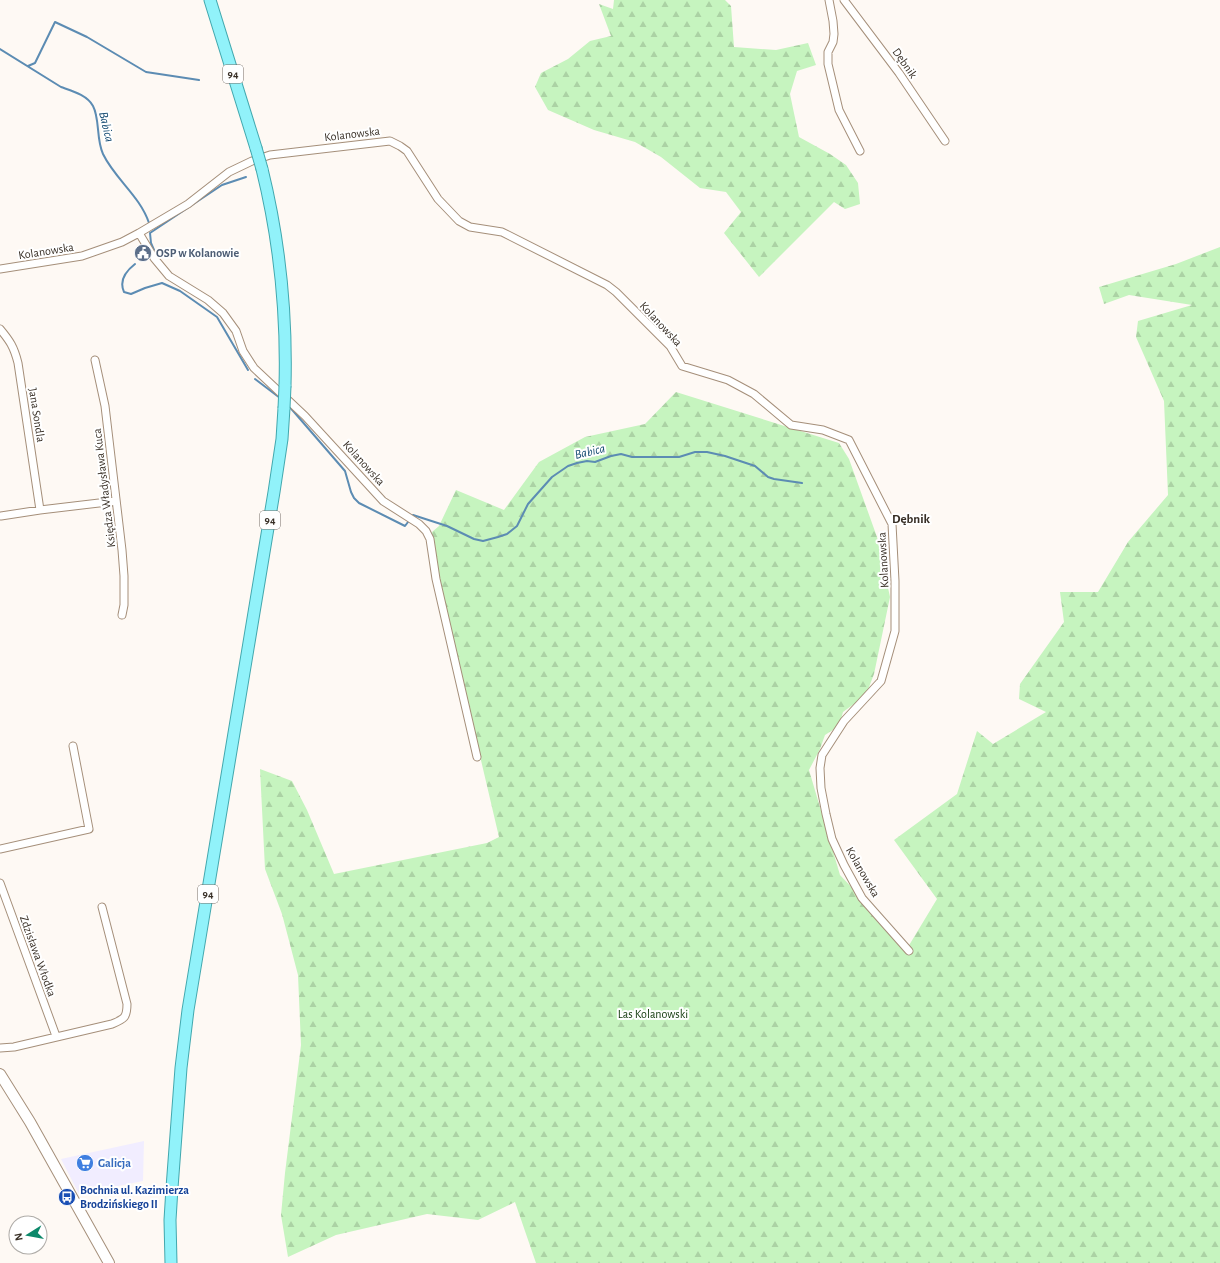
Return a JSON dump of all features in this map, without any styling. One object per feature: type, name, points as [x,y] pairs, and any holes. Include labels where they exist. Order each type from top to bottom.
[{"type":"main road","name":"94","points":[[171,1263],[170,1220],[181,1075],[188,1010],[274,492],[282,439],[285,386],[286,347],[283,294],[275,228],[262,169],[210,0]]},
{"type":"main road","points":[[0,1074],[30,1122],[109,1263]]},
{"type":"main road","name":"94","points":[[175,1158],[177,1263]]},
{"type":"main road","points":[[99,1244],[118,1263]]},
{"type":"street","points":[[829,0],[834,34],[833,42],[828,52],[828,64],[839,110],[860,151]]},
{"type":"street","name":"Dębnik","points":[[844,0],[899,73],[945,141]]},
{"type":"street","name":"Kolanowska","points":[[0,269],[82,256],[122,242],[188,204],[229,172],[252,161],[270,155],[390,141],[400,146],[407,152],[438,198],[459,221],[470,227],[502,232],[607,285],[616,292],[670,346],[682,366],[728,380],[754,394],[791,425],[823,430],[849,440],[892,524],[895,581],[895,631],[881,682],[844,721],[822,755],[820,768],[821,788],[832,839],[862,898],[909,951]]},
{"type":"street","name":"Kolanowska","points":[[140,233],[154,258],[169,276],[208,300],[223,313],[236,331],[244,351],[254,368],[305,416],[383,501],[419,524],[426,532],[430,539],[436,579],[477,757]]},
{"type":"street","name":"Jana Sondla","points":[[0,329],[15,349],[40,510]]},
{"type":"street","name":"Księdza Władysława Kuca","points":[[96,360],[106,406],[124,576],[124,604],[122,615]]},
{"type":"street","points":[[1,516],[40,510],[116,502]]},
{"type":"street","points":[[0,849],[89,829],[73,746]]},
{"type":"street","name":"Zdzisława Włodka","points":[[0,883],[56,1036]]},
{"type":"street","points":[[0,1048],[14,1047],[112,1024],[123,1020],[127,1012],[127,1004],[102,906]]},
{"type":"shaded area","points":[[144,1141],[143,1181],[79,1194],[61,1159]]},
{"type":"green space","points":[[614,0],[725,0],[731,6],[734,47],[776,50],[808,43],[816,65],[797,71],[790,94],[799,137],[830,154],[846,165],[858,183],[860,204],[845,209],[834,202],[759,277],[724,233],[741,212],[726,192],[700,188],[661,157],[635,142],[594,130],[548,110],[535,87],[541,73],[568,59],[590,41],[611,36],[599,4],[613,9]]},
{"type":"green space","name":"Las Kolanowski","points":[[1220,247],[1220,1263],[536,1263],[515,1202],[478,1220],[427,1214],[336,1235],[288,1257],[281,1215],[301,1045],[298,975],[282,914],[265,869],[260,769],[292,781],[307,810],[334,874],[487,843],[499,837],[434,560],[432,532],[439,526],[456,490],[504,510],[539,462],[585,437],[645,424],[676,392],[839,443],[849,459],[877,537],[890,597],[874,674],[866,695],[843,712],[839,726],[825,735],[820,749],[809,770],[840,875],[908,947],[937,899],[894,840],[957,794],[977,731],[993,744],[1046,712],[1019,699],[1020,684],[1064,622],[1060,592],[1098,592],[1128,542],[1168,495],[1164,401],[1136,337],[1138,321],[1192,305],[1129,295],[1104,304],[1099,287],[1176,264]]},
{"type":"waterway","points":[[28,66],[35,63],[55,22],[87,37],[146,72],[199,80]]},
{"type":"waterway","name":"Babica","points":[[0,49],[61,87],[79,94],[90,102],[95,111],[99,142],[103,154],[114,172],[140,204],[149,223]]},
{"type":"waterway","points":[[154,250],[151,243],[150,233],[222,185],[246,177]]},
{"type":"waterway","name":"Babica","points":[[135,264],[124,276],[122,284],[124,292],[131,294],[162,283],[180,291],[217,317],[248,370]]},
{"type":"waterway","name":"Babica","points":[[255,379],[280,398]]},
{"type":"waterway","name":"Babica","points":[[288,405],[345,471],[351,492],[359,503],[405,526],[408,522]]},
{"type":"waterway","name":"Babica","points":[[413,515],[447,526],[474,539],[483,541],[498,537],[507,534],[517,526],[528,504],[552,477],[568,466],[587,461],[595,462],[621,454],[632,457],[679,457],[695,452],[707,452],[755,466],[768,477],[774,479],[802,483]]},
{"type":"place","name":"OSP w Kolanowie","points":[[143,253]]},
{"type":"place","name":"Galicja","points":[[85,1163]]},
{"type":"place","name":"Bochnia ul. Kazimierza Brodzińskiego II","points":[[67,1197]]},
{"type":"district","name":"Dębnik","points":[[911,519]]}]
